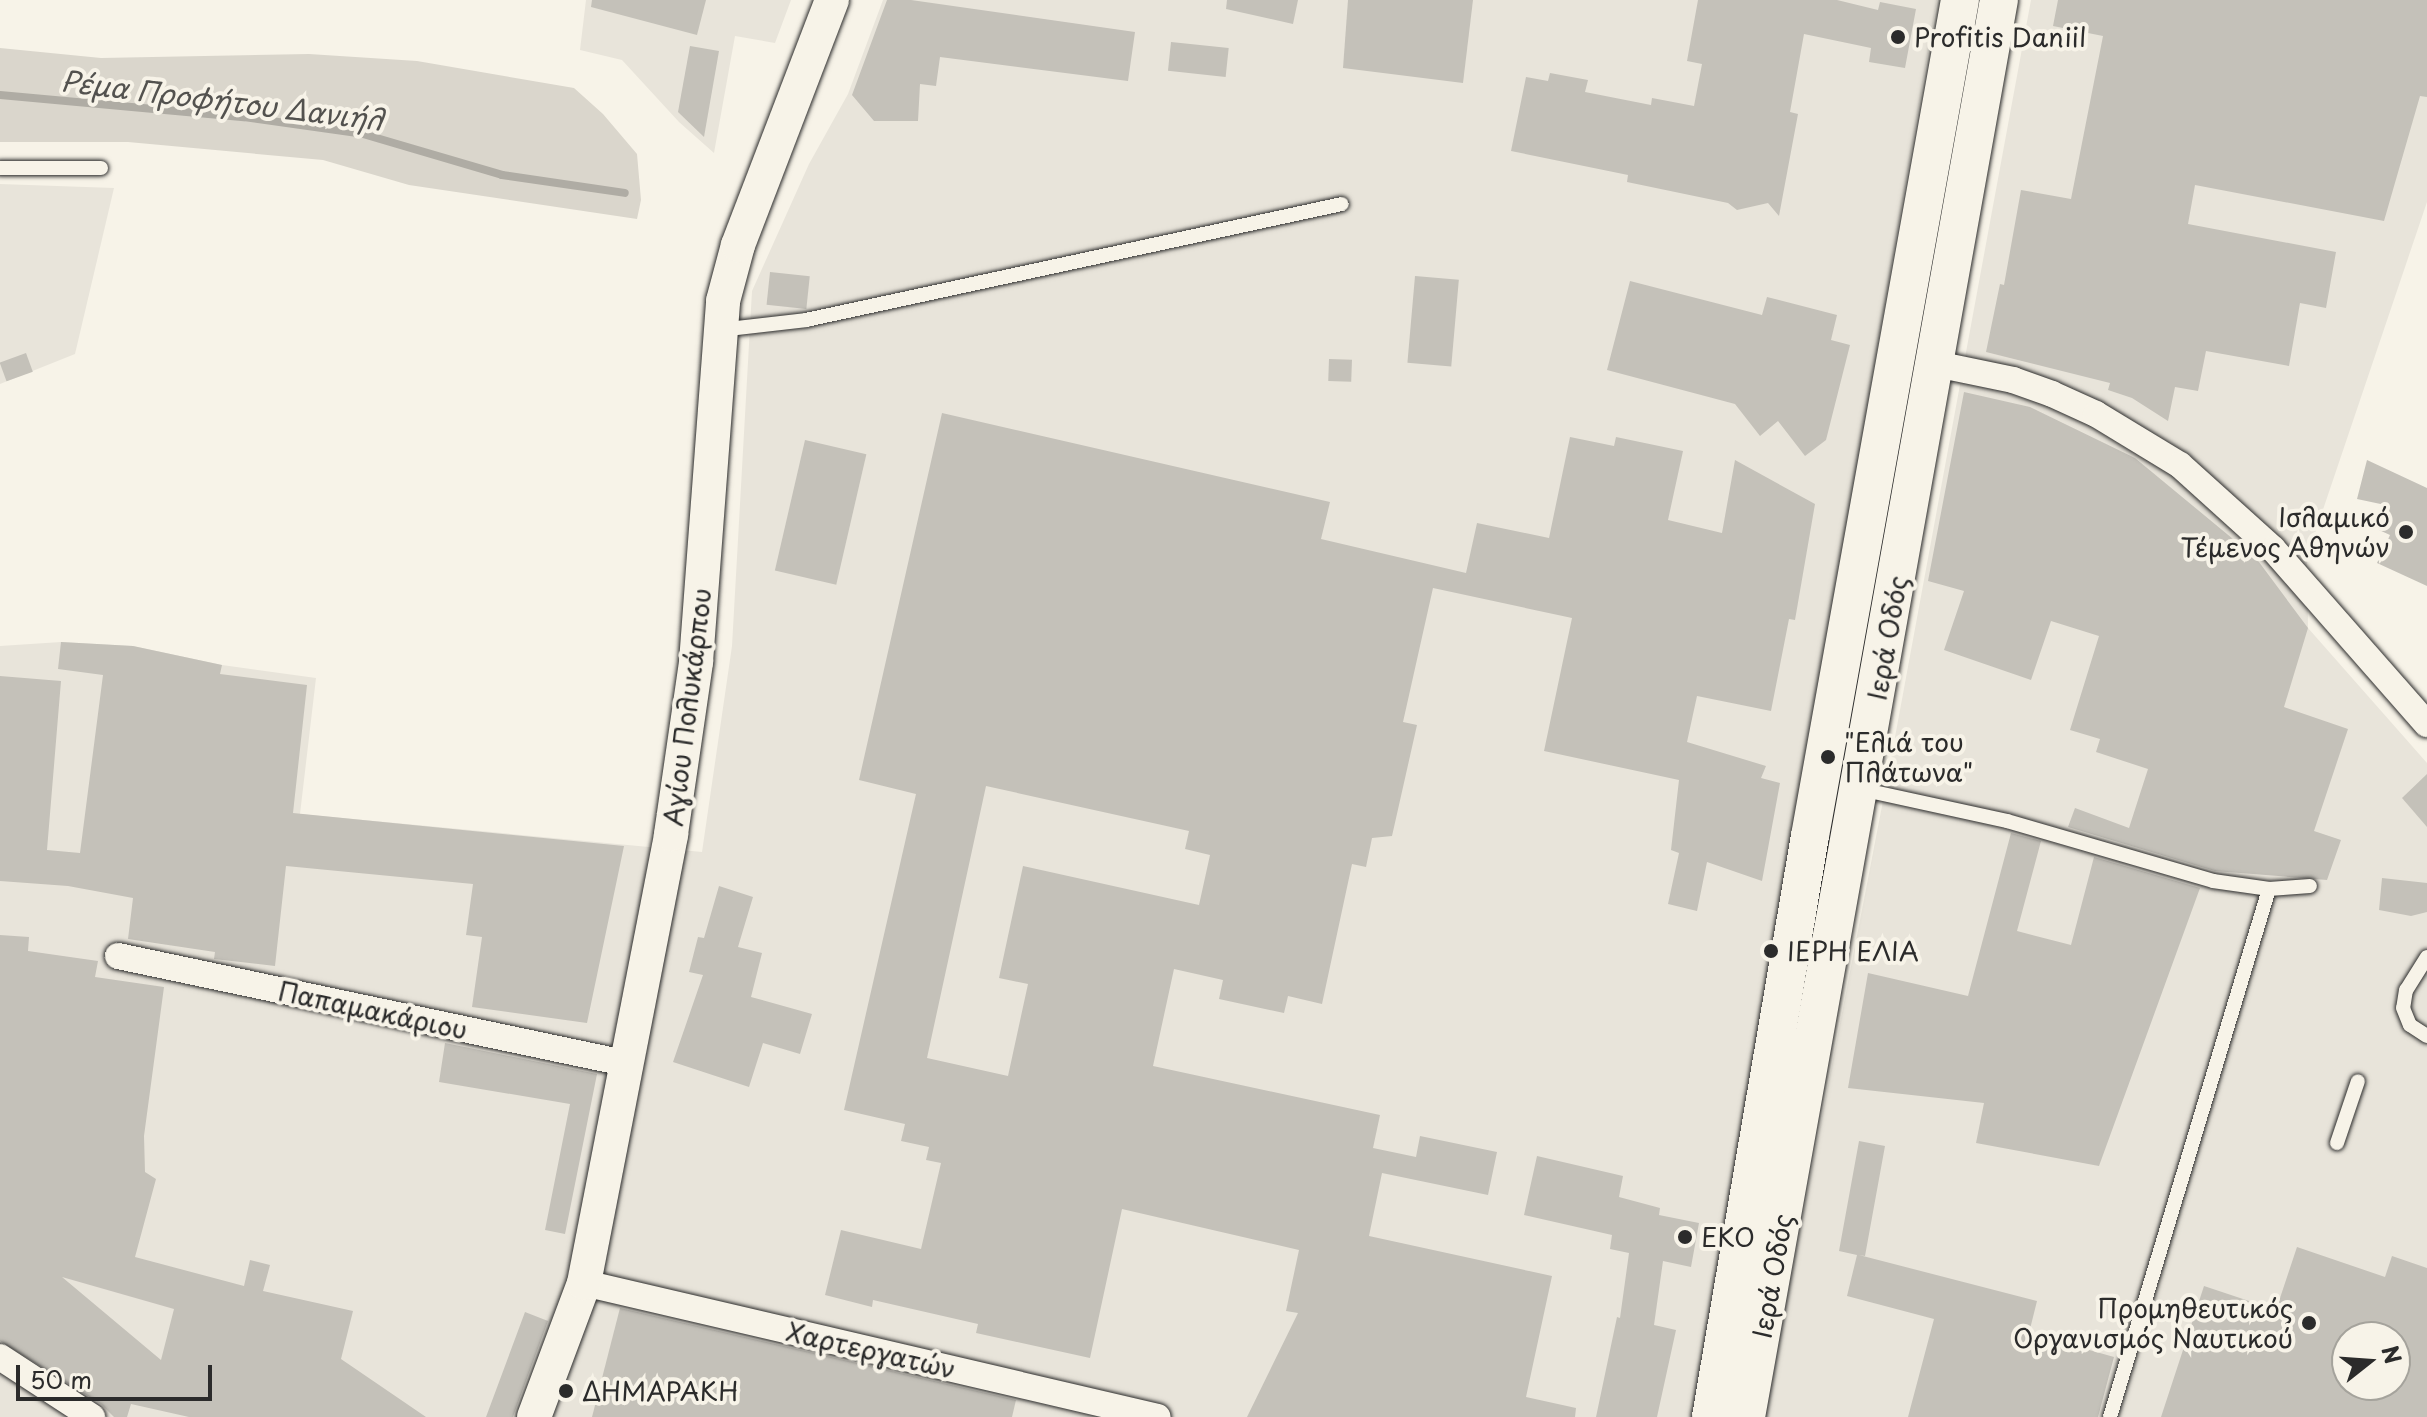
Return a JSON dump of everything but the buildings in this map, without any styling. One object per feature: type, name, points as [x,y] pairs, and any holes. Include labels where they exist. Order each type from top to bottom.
[{"type":"main road","name":"Ιερά Οδός","points":[[1711,1417],[1810,836],[1960,0]]},
{"type":"main road","name":"Ιερά Οδός","points":[[1746,1417],[1999,0]]},
{"type":"street","name":"Αγίου Πολυκάρπου","points":[[534,1417],[584,1283],[629,1064],[671,834],[696,662],[719,330],[738,245],[832,0]]},
{"type":"street","points":[[1936,364],[2013,380],[2052,394],[2096,414],[2180,465],[2273,549],[2427,724]]},
{"type":"street","name":"Παπαμακάριου","points":[[118,956],[629,1064]]},
{"type":"street","name":"Χαρτεργατών","points":[[584,1283],[1158,1417]]},
{"type":"street","points":[[0,1357],[92,1417]]},
{"type":"lane","points":[[0,168],[101,168]]},
{"type":"lane","points":[[719,330],[806,320],[1342,204]]},
{"type":"lane","points":[[1860,789],[1995,818],[2213,881],[2269,889],[2310,886]]},
{"type":"lane","points":[[2110,1417],[2269,889]]},
{"type":"lane","points":[[2427,957],[2406,990],[2403,1008],[2410,1025],[2427,1036]]},
{"type":"lane","points":[[2337,1143],[2358,1081]]},
{"type":"shaded area","points":[[586,0],[791,0],[775,43],[735,36],[714,153],[679,122],[622,60],[580,50]]},
{"type":"shaded area","points":[[883,0],[1937,0],[1694,1417],[0,1417],[0,646],[61,642],[133,646],[222,665],[316,678],[300,814],[702,852],[732,646],[752,291],[809,164],[848,94]]},
{"type":"shaded area","points":[[2031,0],[2427,0],[2427,202],[2307,557],[2308,628],[2427,763],[2427,1417],[1764,1417],[1888,775]]},
{"type":"shaded area","points":[[0,48],[101,58],[309,54],[417,61],[574,88],[603,114],[637,154],[641,200],[637,219],[409,185],[323,160],[128,142],[0,142]]},
{"type":"shaded area","points":[[0,184],[114,188],[75,354],[0,384]]},
{"type":"waterway","name":"Ρέμα Προφήτου Δανιήλ","points":[[0,95],[244,117],[363,134],[502,175],[625,193]]},
{"type":"place","name":"Profitis Daniil","points":[[1898,37]]},
{"type":"place","name":"Ισλαμικό Τέμενος Αθηνών","points":[[2406,532]]},
{"type":"place","name":"\"Ελιά του Πλάτωνα\"","points":[[1828,757]]},
{"type":"place","name":"ΙΕΡΗ ΕΛΙΑ","points":[[1771,951]]},
{"type":"place","name":"EKO","points":[[1685,1237]]},
{"type":"place","name":"Προμηθευτικός Οργανισμός Ναυτικού","points":[[2309,1323]]},
{"type":"place","name":"ΔΗΜΑΡΑΚΗ","points":[[566,1391]]}]
